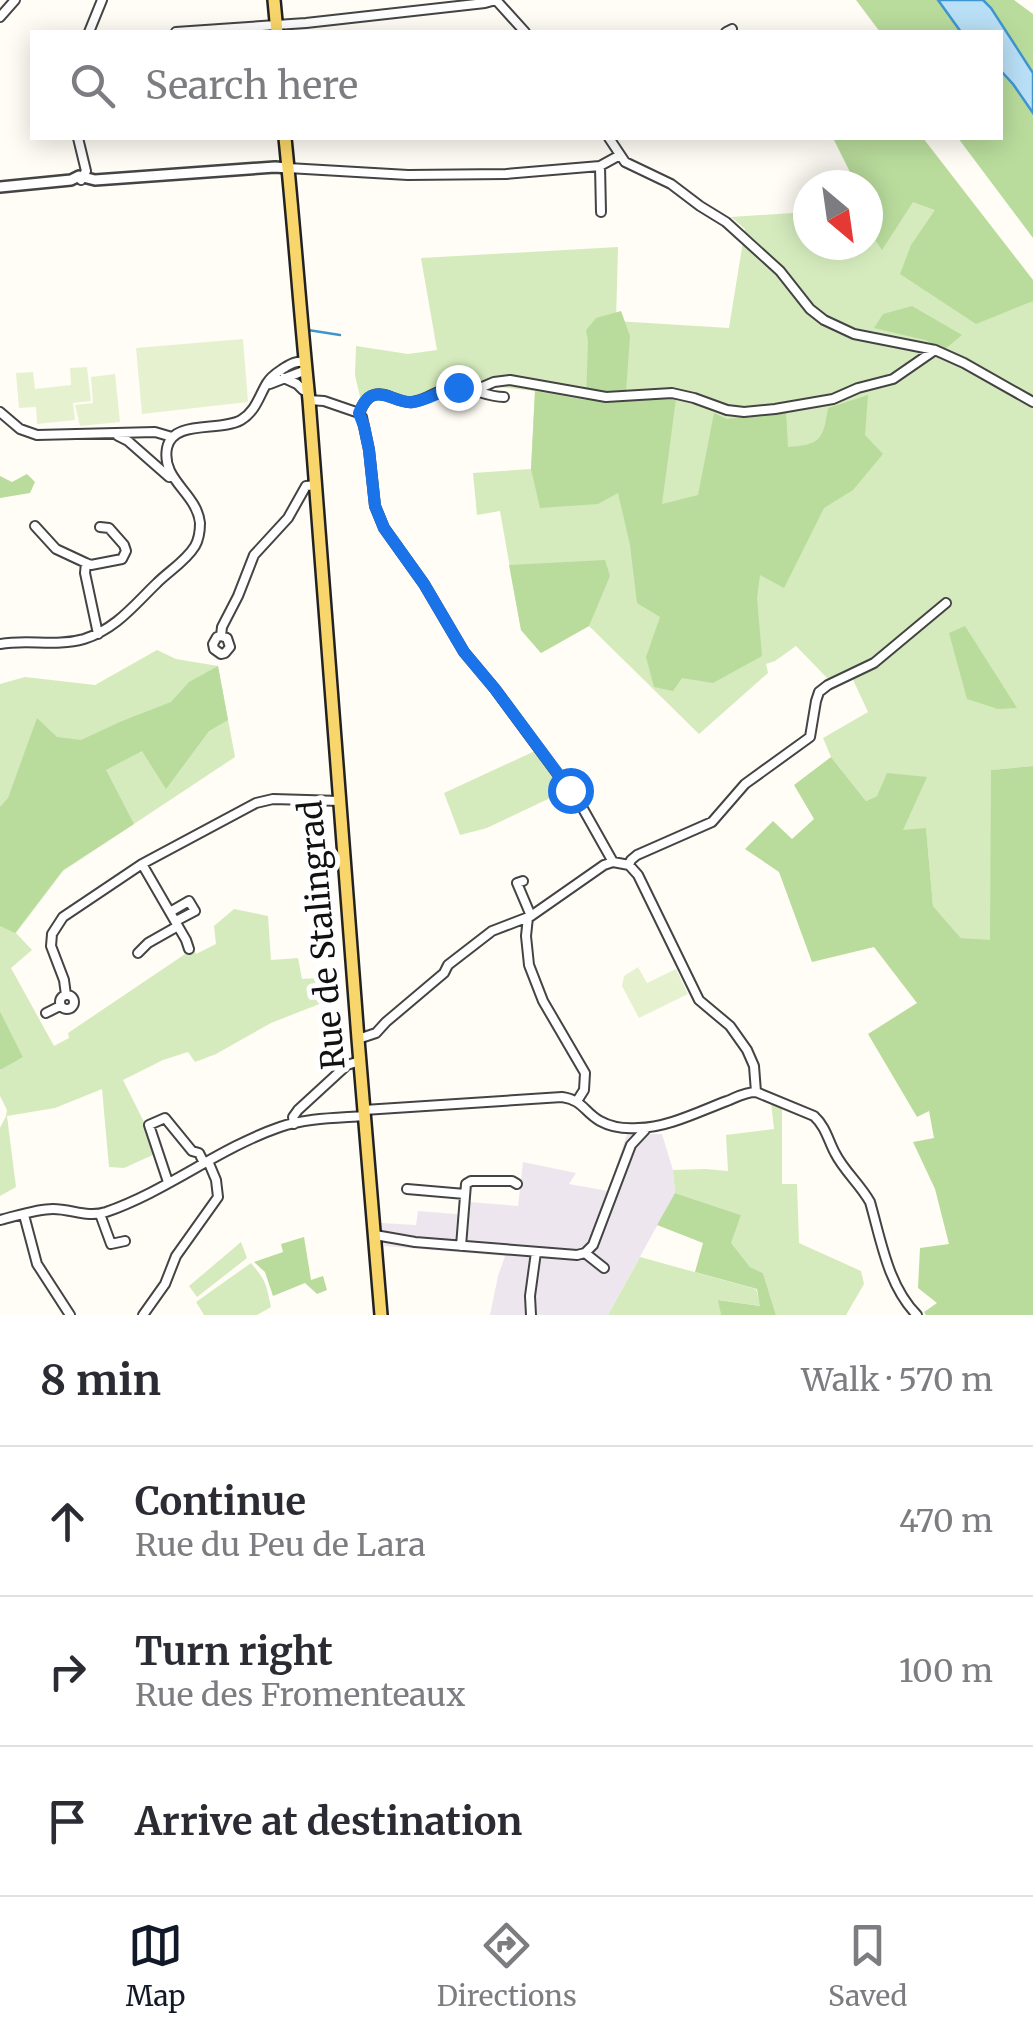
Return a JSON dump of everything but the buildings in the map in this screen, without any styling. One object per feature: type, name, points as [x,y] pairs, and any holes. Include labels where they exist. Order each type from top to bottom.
[{"type":"main road","points":[[274,0],[276,29]]},
{"type":"main road","name":"Rue de Stalingrad","points":[[285,140],[294,288],[382,1315]]},
{"type":"street","points":[[0,17],[15,0]]},
{"type":"street","points":[[89,30],[102,0]]},
{"type":"street","points":[[243,30],[496,0],[523,30]]},
{"type":"street","points":[[76,140],[79,177]]},
{"type":"street","points":[[609,140],[630,164],[671,184],[726,222],[780,271],[810,310],[824,320],[854,334],[935,350],[1033,402]]},
{"type":"street","points":[[0,188],[79,177],[95,180],[275,167],[288,173],[522,174],[600,166],[620,155]]},
{"type":"street","points":[[600,166],[601,212]]},
{"type":"street","points":[[474,391],[510,380],[606,397],[672,392],[727,410],[775,410],[893,379],[935,350]]},
{"type":"street","points":[[266,386],[303,366]]},
{"type":"street","points":[[174,481],[167,456],[172,438],[183,430],[226,426],[246,418],[268,380],[303,366]]},
{"type":"street","points":[[284,378],[292,381],[305,397],[359,413]]},
{"type":"street","points":[[504,397],[458,387],[407,403],[377,394],[371,396],[359,413],[369,450],[375,506],[384,528],[424,584],[464,652],[582,807],[613,862]]},
{"type":"street","points":[[0,412],[20,430],[37,435],[155,432],[172,438]]},
{"type":"street","points":[[0,644],[55,644],[98,634],[126,614],[196,544],[199,517],[191,500],[174,481],[114,434]]},
{"type":"street","points":[[221,636],[254,555],[288,518],[306,486],[313,485]]},
{"type":"street","points":[[35,526],[50,545],[91,565],[122,559],[126,555],[124,545],[109,528],[100,527]]},
{"type":"street","points":[[86,563],[98,634]]},
{"type":"street","points":[[630,866],[638,855],[712,822],[745,784],[810,737],[820,692],[874,663],[946,603]]},
{"type":"street","points":[[66,995],[51,946],[52,934],[62,917],[142,864],[256,803],[340,801]]},
{"type":"street","points":[[358,1039],[376,1033],[492,931],[529,916],[613,862],[630,866],[638,875],[698,1000],[730,1026],[747,1050],[754,1066],[756,1092]]},
{"type":"street","points":[[142,864],[189,949]]},
{"type":"street","points":[[523,881],[517,883],[529,916],[529,966],[543,1001],[585,1073],[584,1090],[577,1101]]},
{"type":"street","points":[[138,952],[194,910],[189,901],[170,912]]},
{"type":"street","points":[[60,1006],[60,999],[66,995]]},
{"type":"street","points":[[66,995],[74,999],[72,1008],[80,1020]]},
{"type":"street","points":[[60,1006],[72,1008]]},
{"type":"street","points":[[46,1013],[60,1006]]},
{"type":"street","points":[[294,1124],[298,1110],[347,1064],[360,1061]]},
{"type":"street","points":[[375,1235],[460,1246],[586,1253],[639,1134],[756,1092],[820,1122],[835,1153],[864,1190],[895,1286],[917,1315]]},
{"type":"street","points":[[0,1220],[47,1209],[100,1214],[279,1128],[364,1113],[562,1097],[577,1101],[611,1125],[649,1128]]},
{"type":"street","points":[[143,1315],[165,1284],[176,1256],[218,1197],[216,1180],[206,1162],[165,1118],[148,1125],[168,1182]]},
{"type":"street","points":[[460,1246],[466,1184],[517,1184]]},
{"type":"street","points":[[407,1189],[464,1194]]},
{"type":"street","points":[[100,1214],[111,1244],[125,1241]]},
{"type":"street","points":[[24,1215],[34,1256],[60,1309],[70,1315]]},
{"type":"street","points":[[531,1315],[536,1252]]},
{"type":"street","points":[[586,1253],[604,1268]]},
{"type":"shaded area","points":[[627,1134],[662,1134],[675,1193],[608,1315],[490,1315],[505,1256],[384,1246],[381,1223],[416,1225],[418,1211],[468,1215],[469,1202],[518,1206],[523,1162],[576,1173],[569,1184],[608,1191]]},
{"type":"green space","points":[[856,0],[938,0],[960,30],[878,30]]},
{"type":"green space","points":[[983,0],[1014,0],[1033,14],[1033,73]]},
{"type":"green space","points":[[1003,73],[1033,113],[1033,238],[960,140],[1003,140]]},
{"type":"green space","points":[[834,140],[925,140],[1033,280],[1033,301],[976,324],[900,274],[911,245],[935,210],[913,202],[883,248],[883,170],[849,170]]},
{"type":"green space","points":[[883,176],[948,199],[1033,297],[1033,766],[991,770],[991,941],[961,938],[933,906],[926,829],[902,831],[877,796],[866,801],[831,757],[823,738],[868,712],[849,671],[829,680],[796,646],[766,664],[768,673],[699,734],[589,626],[541,653],[521,630],[500,511],[477,515],[473,473],[531,469],[535,391],[446,385],[410,400],[373,390],[361,401],[355,375],[356,346],[408,354],[437,350],[421,258],[618,247],[616,321],[729,328],[745,229],[731,217],[793,213],[793,260],[883,260]]},
{"type":"green space","points":[[912,306],[962,335],[945,349],[874,328],[883,314]]},
{"type":"green space","points":[[621,311],[630,336],[626,392],[676,399],[662,504],[698,495],[714,413],[727,419],[786,411],[788,447],[799,446],[814,442],[822,433],[828,408],[868,395],[865,435],[883,454],[853,490],[824,508],[784,588],[760,575],[757,598],[762,656],[713,683],[682,678],[673,691],[654,687],[646,657],[660,617],[637,603],[618,493],[598,504],[540,508],[531,469],[535,391],[586,400],[586,330],[596,318]]},
{"type":"green space","points":[[243,339],[248,402],[142,414],[136,348]]},
{"type":"green space","points":[[87,367],[91,401],[73,403],[75,420],[37,424],[36,407],[19,408],[16,373],[33,372],[35,389],[71,385],[70,368]]},
{"type":"green space","points":[[115,374],[120,422],[80,426],[75,405],[93,403],[91,377]]},
{"type":"green space","points":[[27,474],[35,482],[30,493],[0,498],[0,476],[12,482]]},
{"type":"green space","points":[[605,560],[610,576],[589,626],[541,653],[521,630],[509,565]]},
{"type":"green space","points":[[965,626],[1017,708],[998,709],[967,699],[949,633]]},
{"type":"green space","points":[[157,650],[176,659],[218,666],[235,757],[63,871],[16,933],[32,950],[11,968],[54,1046],[194,948],[196,954],[216,944],[214,926],[234,909],[268,916],[271,960],[298,958],[302,979],[318,978],[322,1003],[271,1023],[216,1054],[195,1062],[188,1052],[123,1080],[156,1146],[155,1154],[124,1168],[109,1167],[102,1089],[55,1108],[7,1116],[16,1187],[0,1196],[0,1128],[7,1110],[0,1096],[0,1071],[23,1057],[0,1011],[0,684],[25,677],[95,685]]},
{"type":"green space","points":[[218,666],[228,720],[209,731],[166,789],[142,751],[106,770],[134,824],[63,870],[15,933],[0,926],[0,807],[8,798],[37,718],[57,737],[81,740],[171,702],[189,682]]},
{"type":"green space","points":[[535,751],[565,791],[487,828],[460,835],[444,793]]},
{"type":"green space","points":[[831,757],[866,801],[877,796],[887,773],[927,777],[903,830],[926,828],[933,906],[961,938],[990,940],[991,770],[1033,766],[1033,1315],[924,1312],[937,1303],[918,1288],[920,1248],[949,1244],[935,1189],[913,1142],[934,1138],[929,1111],[917,1117],[868,1034],[917,1003],[874,947],[812,962],[779,872],[745,849],[773,821],[792,839],[814,819],[794,785]]},
{"type":"green space","points":[[638,967],[647,983],[676,969],[688,994],[639,1018],[622,986],[624,976]]},
{"type":"green space","points":[[0,1011],[23,1057],[0,1070]]},
{"type":"green space","points":[[771,1102],[782,1109],[782,1184],[797,1184],[799,1243],[861,1271],[864,1284],[846,1315],[776,1315],[763,1273],[750,1267],[730,1243],[741,1215],[675,1193],[673,1170],[728,1171],[726,1135],[774,1129]]},
{"type":"green space","points":[[675,1193],[741,1215],[731,1243],[750,1267],[763,1273],[776,1315],[721,1315],[718,1300],[760,1306],[757,1289],[695,1272],[703,1243],[657,1225]]},
{"type":"green space","points":[[304,1237],[311,1280],[323,1276],[327,1290],[317,1294],[305,1283],[273,1296],[265,1272],[254,1262],[283,1252],[281,1244]]},
{"type":"green space","points":[[241,1242],[247,1258],[197,1297],[189,1286]]},
{"type":"green space","points":[[640,1257],[756,1289],[761,1306],[719,1300],[721,1315],[608,1315]]},
{"type":"green space","points":[[251,1263],[265,1283],[271,1307],[257,1315],[204,1315],[196,1302]]},
{"type":"water","points":[[938,0],[983,0],[991,8],[1033,73],[1033,113],[1003,73],[1003,30],[960,30]]},
{"type":"waterway","points":[[308,330],[340,335]]},
{"type":"route","points":[[458,387],[414,402],[377,394],[365,402],[359,413],[369,450],[375,506],[384,528],[424,584],[464,652],[570,790]]}]
